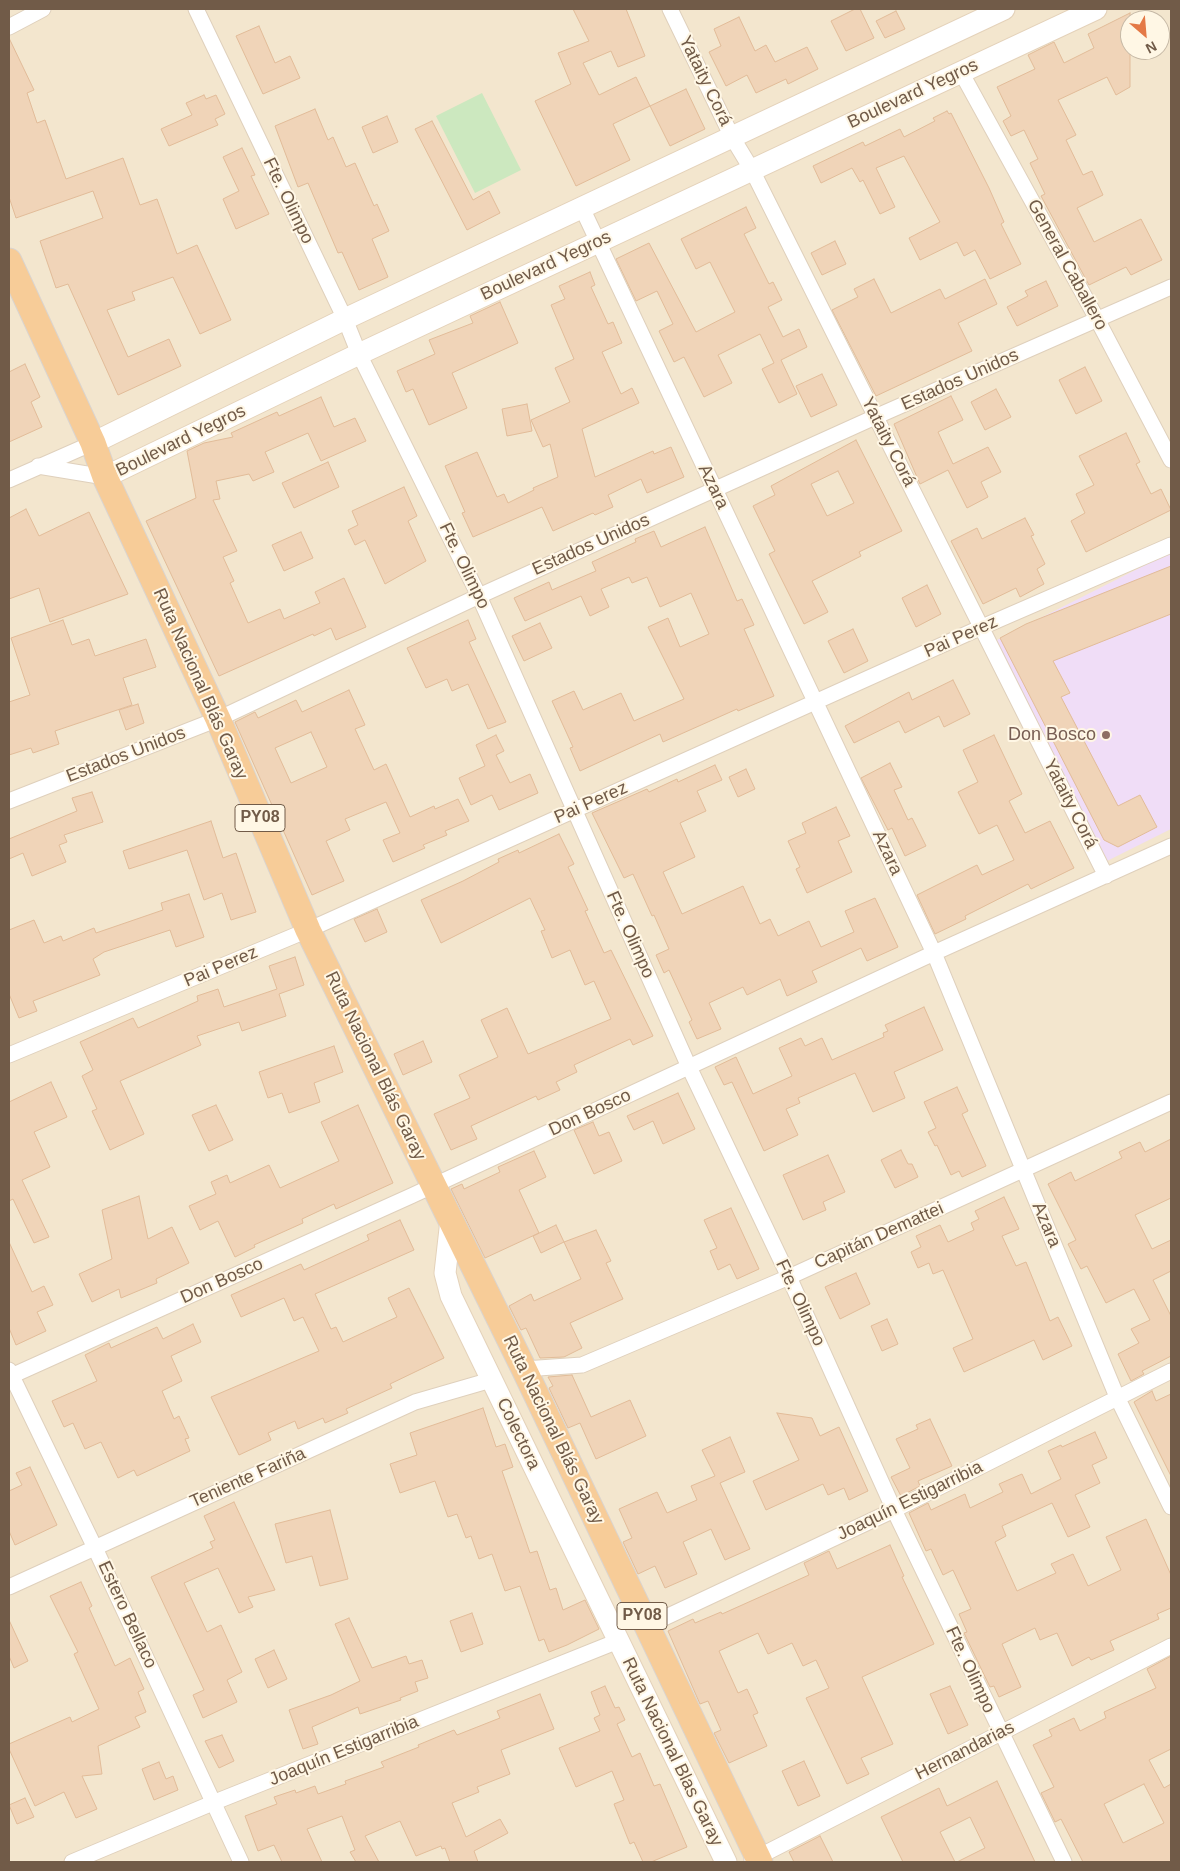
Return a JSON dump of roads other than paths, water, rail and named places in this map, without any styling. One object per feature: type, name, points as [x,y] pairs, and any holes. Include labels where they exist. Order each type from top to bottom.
[{"type":"highway","name":"Ruta Nacional Blás Garay","points":[[9,261],[93,443],[106,477],[218,718],[308,930],[524,1369],[647,1626],[755,1861]]},
{"type":"main road","name":"Boulevard Yegros","points":[[93,443],[345,319],[1004,9]]},
{"type":"main road","name":"Boulevard Yegros","points":[[106,477],[359,354],[1096,9]]},
{"type":"main road","name":"Colectora","points":[[451,1220],[446,1245],[445,1273],[451,1296],[618,1641]]},
{"type":"main road","name":"Ruta Nacional Blas Garay","points":[[618,1641],[726,1862]]},
{"type":"street","points":[[9,27],[43,9]]},
{"type":"street","name":"Fte. Olimpo","points":[[196,9],[345,319],[359,354],[479,596],[689,1068],[789,1277],[894,1510],[1000,1733],[1064,1862]]},
{"type":"street","name":"Yataity Corá","points":[[670,9],[732,137],[752,170],[1106,876]]},
{"type":"street","name":"General Caballero","points":[[961,72],[1097,319],[1171,460]]},
{"type":"street","name":"Azara","points":[[582,208],[596,243],[715,489],[934,953],[1117,1397],[1171,1507]]},
{"type":"street","name":"Estados Unidos","points":[[9,801],[218,718],[479,596],[715,489],[1171,287]]},
{"type":"street","name":"Boulevard Yegros","points":[[38,466],[93,443]]},
{"type":"street","points":[[9,480],[38,466]]},
{"type":"street","name":"Boulevard Yegros","points":[[38,466],[106,477]]},
{"type":"street","name":"Pai Perez","points":[[9,1055],[308,930],[982,627],[1171,545]]},
{"type":"street","name":"Don Bosco","points":[[10,1375],[434,1185],[934,953],[1171,846]]},
{"type":"street","name":"Capitán Demattei","points":[[524,1369],[582,1365],[789,1277],[1024,1171],[1171,1102]]},
{"type":"street","name":"Joaquín Estigarribia","points":[[647,1626],[894,1510],[1171,1371]]},
{"type":"street","name":"Estero Bellaco","points":[[10,1375],[95,1548],[215,1802],[241,1862]]},
{"type":"street","name":"Teniente Fariña","points":[[9,1587],[414,1402],[491,1380]]},
{"type":"street","name":"Joaquín Estigarribia","points":[[72,1862],[215,1802],[618,1641]]},
{"type":"street","name":"Hernandarias","points":[[755,1861],[1171,1646]]},
{"type":"place","name":"Don Bosco","points":[[1106,735]]}]
